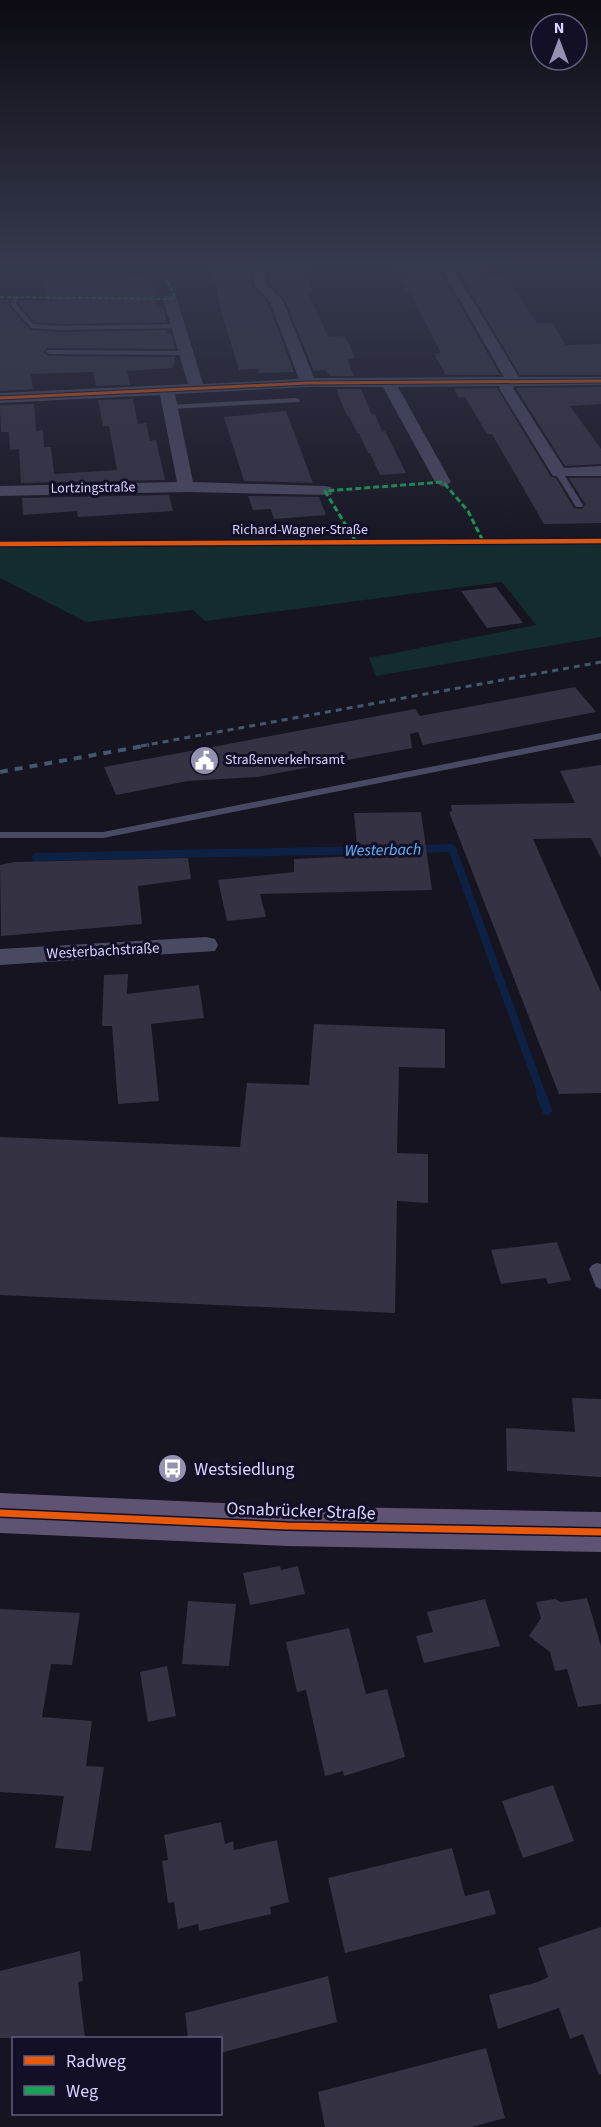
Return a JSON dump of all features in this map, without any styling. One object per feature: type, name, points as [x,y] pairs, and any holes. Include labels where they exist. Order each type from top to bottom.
[{"type":"main road","name":"Osnabrücker Straße","points":[[0,1513],[287,1526],[601,1532]]},
{"type":"street","points":[[190,365],[197,388]]},
{"type":"street","points":[[301,365],[308,383]]},
{"type":"street","points":[[505,365],[512,377],[506,388],[559,473],[601,471]]},
{"type":"street","points":[[0,398],[308,383],[601,381]]},
{"type":"street","points":[[388,382],[443,482]]},
{"type":"street","points":[[166,389],[186,487]]},
{"type":"street","name":"Lortzingstraße","points":[[0,491],[186,487],[325,491]]},
{"type":"street","name":"Westerbachstraße","points":[[0,957],[206,945]]},
{"type":"lane","points":[[170,407],[296,400]]},
{"type":"lane","points":[[559,473],[579,505]]},
{"type":"lane","points":[[0,835],[103,835],[601,736]]},
{"type":"green space","points":[[601,544],[601,637],[376,676],[369,658],[536,625],[502,582],[205,621],[193,610],[86,622],[0,578],[0,547]]},
{"type":"building","points":[[0,365],[173,365],[173,368],[127,371],[130,385],[96,386],[93,372],[31,374],[33,389],[0,391]]},
{"type":"building","points":[[238,365],[291,365],[294,372],[259,373],[258,369],[239,370]]},
{"type":"building","points":[[312,365],[350,365],[354,376],[330,376],[325,370],[314,371]]},
{"type":"building","points":[[440,365],[494,365],[500,375],[446,375]]},
{"type":"building","points":[[514,365],[601,365],[601,375],[520,375]]},
{"type":"building","points":[[601,387],[601,404],[570,406],[601,449],[601,464],[565,466],[516,388]]},
{"type":"building","points":[[497,388],[551,477],[556,478],[574,508],[582,509],[585,504],[569,478],[601,478],[601,523],[544,524],[492,434],[487,434],[465,397],[459,398],[454,389]]},
{"type":"building","points":[[336,389],[361,389],[372,415],[375,414],[382,432],[385,431],[406,473],[380,475],[359,433],[347,416]]},
{"type":"building","points":[[133,399],[138,424],[146,423],[150,441],[156,440],[165,480],[21,483],[19,449],[10,450],[9,432],[1,432],[0,405],[34,404],[36,431],[43,430],[44,447],[51,447],[54,474],[117,470],[109,426],[103,426],[98,400]]},
{"type":"building","points":[[286,411],[313,483],[244,481],[224,417]]},
{"type":"building","points":[[169,495],[173,511],[78,517],[77,511],[23,515],[22,498]]},
{"type":"building","points":[[248,496],[319,497],[326,515],[274,519],[271,509],[253,510]]},
{"type":"building","points":[[496,587],[523,623],[487,628],[461,591]]},
{"type":"building","points":[[575,687],[596,712],[423,745],[418,732],[410,734],[412,748],[257,777],[188,781],[116,795],[104,767],[415,709],[420,716]]},
{"type":"building","points":[[601,765],[601,858],[591,838],[533,839],[601,992],[601,1093],[559,1094],[449,812],[452,811],[451,805],[575,803],[560,771]]},
{"type":"building","points":[[421,812],[432,890],[260,894],[266,917],[227,921],[218,880],[294,872],[294,859],[358,856],[354,813]]},
{"type":"building","points":[[188,858],[191,879],[138,886],[142,924],[1,936],[0,865],[14,862]]},
{"type":"building","points":[[128,974],[127,994],[199,985],[204,1018],[151,1024],[159,1101],[118,1104],[112,1026],[102,1026],[104,975]]},
{"type":"building","points":[[314,1024],[445,1029],[445,1068],[399,1067],[397,1153],[428,1154],[428,1203],[397,1201],[395,1313],[0,1295],[0,1137],[240,1147],[247,1083],[309,1085]]},
{"type":"building","points":[[557,1242],[571,1280],[548,1284],[546,1278],[501,1284],[491,1250]]},
{"type":"building","points":[[572,1398],[601,1399],[601,1477],[507,1471],[506,1428],[575,1432]]},
{"type":"building","points":[[280,1566],[281,1570],[298,1566],[305,1594],[250,1605],[243,1573]]},
{"type":"building","points":[[587,1598],[601,1646],[601,1704],[578,1707],[567,1669],[555,1671],[550,1652],[529,1636],[541,1618],[536,1602],[555,1599],[561,1602]]},
{"type":"building","points":[[485,1599],[500,1646],[424,1663],[416,1636],[433,1632],[427,1612]]},
{"type":"building","points":[[188,1601],[236,1604],[229,1666],[182,1664]]},
{"type":"building","points":[[0,1609],[80,1613],[72,1665],[51,1664],[42,1717],[92,1721],[86,1766],[104,1767],[91,1851],[55,1848],[64,1796],[0,1792]]},
{"type":"building","points":[[349,1628],[366,1694],[387,1689],[405,1757],[344,1776],[343,1771],[325,1776],[306,1690],[297,1692],[286,1642]]},
{"type":"building","points":[[167,1666],[176,1716],[148,1722],[140,1672]]},
{"type":"building","points":[[553,1785],[574,1841],[523,1858],[502,1801]]},
{"type":"building","points":[[221,1822],[225,1844],[233,1841],[234,1850],[277,1840],[289,1902],[270,1907],[271,1914],[199,1931],[198,1924],[178,1929],[174,1902],[168,1903],[162,1861],[168,1860],[164,1835]]},
{"type":"building","points":[[452,1848],[465,1896],[489,1890],[496,1914],[345,1953],[328,1878]]},
{"type":"building","points":[[601,1927],[601,2074],[599,2075],[583,2034],[570,2039],[559,2008],[498,2029],[489,1995],[538,1982],[548,1977],[538,1948]]},
{"type":"building","points":[[80,1951],[83,1981],[78,1982],[85,2037],[0,2038],[0,1971]]},
{"type":"building","points":[[328,1976],[337,2022],[222,2052],[222,2037],[188,2037],[185,2013]]},
{"type":"building","points":[[486,2048],[505,2118],[472,2127],[325,2127],[318,2092]]},
{"type":"waterway","name":"Westerbach","points":[[416,849],[452,848],[542,1095]]},
{"type":"waterway","name":"Westerbach","points":[[36,857],[367,850]]},
{"type":"waterway","name":"Westerbach","points":[[541,1094],[547,1110]]},
{"type":"railway","points":[[141,746],[601,662]]},
{"type":"railway","points":[[0,772],[149,745]]},
{"type":"marked path","points":[[356,542],[325,491],[443,482],[468,511],[483,541]]},
{"type":"cycle path","points":[[0,398],[308,383],[601,381]]},
{"type":"cycle path","name":"Richard-Wagner-Straße","points":[[0,544],[601,541]]},
{"type":"cycle path","points":[[0,1513],[287,1526],[601,1532]]},
{"type":"place","name":"Straßenverkehrsamt","points":[[204,760]]},
{"type":"place","name":"Westsiedlung","points":[[173,1469]]}]
